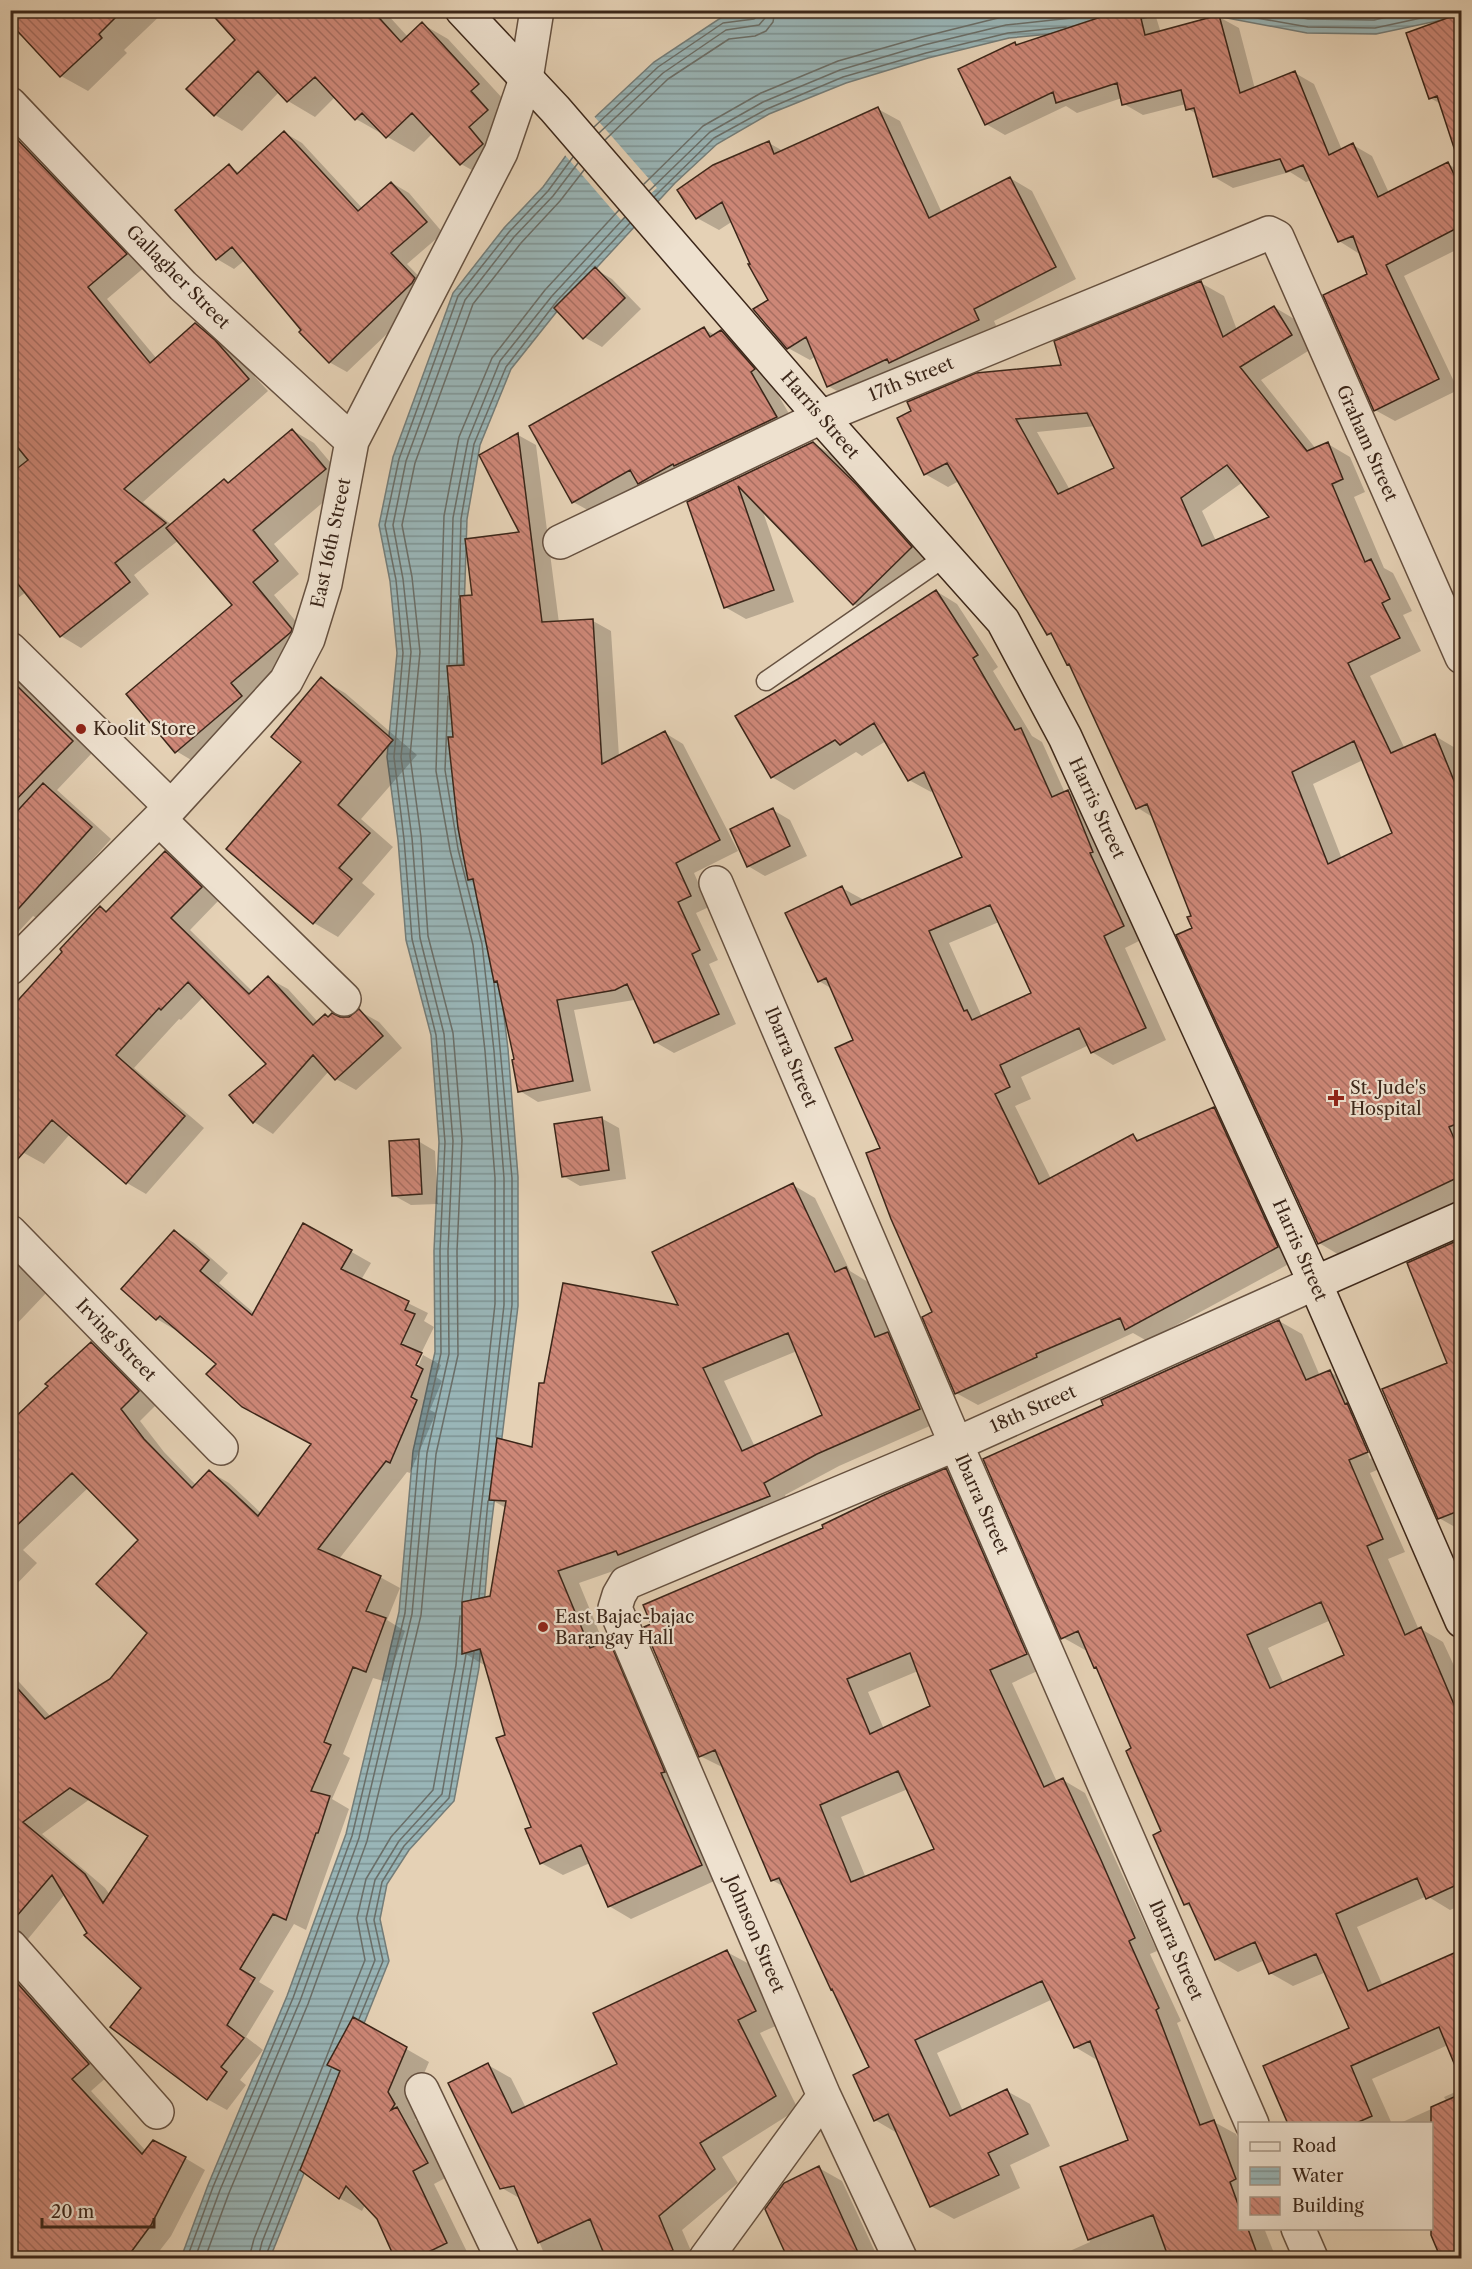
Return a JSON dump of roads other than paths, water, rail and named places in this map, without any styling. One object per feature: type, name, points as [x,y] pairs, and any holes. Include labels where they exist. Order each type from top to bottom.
[{"type":"street","name":"Harris Street","points":[[462,10],[555,109],[821,417],[1004,621],[1065,737],[1316,1282],[1461,1621]]},
{"type":"street","name":"East 16th Street","points":[[10,968],[165,813],[286,681],[308,639],[325,584],[352,441],[501,152],[526,79],[537,10]]},
{"type":"street","name":"Gallagher Street","points":[[10,104],[183,286],[352,441]]},
{"type":"street","name":"17th Street","points":[[561,542],[821,417],[1269,233]]},
{"type":"street","name":"Graham Street","points":[[1269,233],[1276,237],[1461,657]]},
{"type":"street","points":[[10,649],[344,999]]},
{"type":"street","name":"Ibarra Street","points":[[716,883],[956,1444],[1251,2122]]},
{"type":"street","name":"18th Street","points":[[615,1608],[618,1595],[626,1583],[956,1444],[1461,1218]]},
{"type":"street","name":"Irving Street","points":[[10,1232],[221,1448]]},
{"type":"street","name":"Johnson Street","points":[[615,1608],[824,2096],[900,2259]]},
{"type":"street","points":[[10,1946],[157,2112]]},
{"type":"street","points":[[422,2090],[502,2259]]},
{"type":"street","points":[[706,2259],[824,2096]]},
{"type":"street","points":[[1298,2230],[1311,2259]]},
{"type":"lane","points":[[766,681],[945,557]]},
{"type":"water","points":[[778,10],[1461,11],[1461,16],[1376,34],[1307,33],[1227,18],[1166,13],[1092,30],[1009,38],[928,58],[846,83],[769,114],[717,144],[675,183],[562,305],[511,369],[480,445],[467,519],[459,768],[495,941],[508,1049],[518,1177],[518,1306],[489,1544],[479,1668],[454,1801],[409,1850],[387,1884],[380,1919],[389,1961],[270,2258],[181,2258],[208,2185],[287,1996],[346,1834],[399,1612],[413,1451],[435,1352],[434,1251],[439,1142],[431,1035],[406,940],[398,840],[387,757],[397,653],[390,581],[379,525],[393,457],[453,293],[504,228],[543,187],[592,120],[654,62],[722,17]]},
{"type":"place","name":"Koolit Store","points":[[81,729]]},
{"type":"place","name":"St. Jude's Hospital","points":[[1336,1098]]},
{"type":"place","name":"East Bajac-bajac Barangay Hall","points":[[543,1627]]}]
